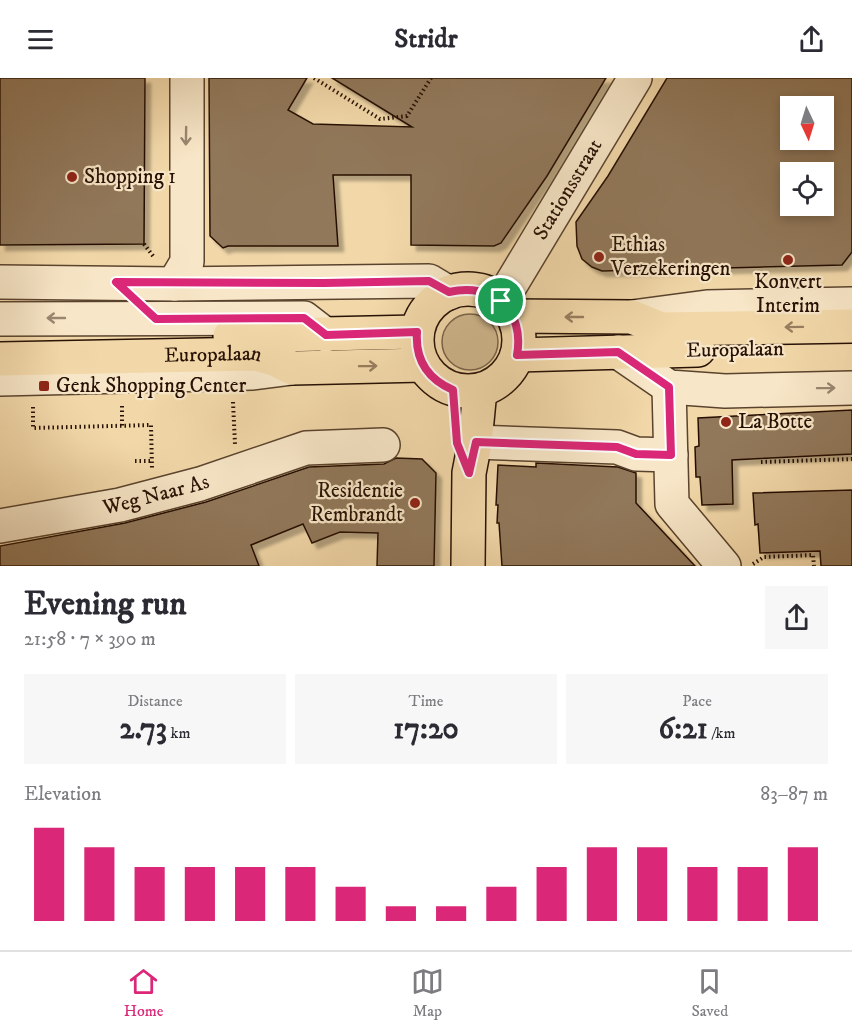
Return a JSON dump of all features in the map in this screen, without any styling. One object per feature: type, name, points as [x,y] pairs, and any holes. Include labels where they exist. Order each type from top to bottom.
[{"type":"main road","name":"Europalaan","points":[[449,292],[463,289],[489,294],[510,294],[632,317],[661,329],[852,326]]},
{"type":"main road","points":[[449,292],[434,302],[423,315],[417,332],[418,354],[430,376],[441,384],[466,390],[492,386],[512,368],[519,341],[510,294]]},
{"type":"main road","name":"Europalaan","points":[[0,341],[417,332]]},
{"type":"main road","name":"Europalaan","points":[[517,355],[644,369],[852,347]]},
{"type":"main road","name":"Europalaan","points":[[0,359],[255,354],[274,359],[292,368],[423,365]]},
{"type":"main road","points":[[466,390],[476,442],[469,473],[468,566]]},
{"type":"main road","points":[[466,390],[457,443],[469,473]]},
{"type":"street","points":[[174,284],[187,262],[187,78]]},
{"type":"street","name":"Stationsstraat","points":[[510,294],[635,78]]},
{"type":"street","points":[[0,282],[174,284],[429,281],[449,292]]},
{"type":"street","points":[[116,282],[156,319]]},
{"type":"street","name":"Europalaan","points":[[707,307],[724,286],[852,285]]},
{"type":"street","name":"Europalaan","points":[[632,317],[707,307],[852,304]]},
{"type":"street","points":[[0,320],[304,318],[326,335]]},
{"type":"street","name":"Europalaan","points":[[644,369],[852,366]]},
{"type":"street","points":[[0,380],[253,373],[292,368]]},
{"type":"street","points":[[644,369],[671,455],[672,504],[739,565]]},
{"type":"street","name":"Europalaan","points":[[644,369],[725,391],[852,388]]},
{"type":"street","points":[[476,442],[617,447],[636,454],[671,455]]},
{"type":"street","name":"Weg Naar As","points":[[0,526],[153,497],[200,484],[306,448],[383,445]]},
{"type":"path","points":[[314,78],[380,119],[407,116],[430,78]]},
{"type":"path","points":[[233,402],[233,415]]},
{"type":"path","points":[[122,406],[122,426]]},
{"type":"path","points":[[33,407],[33,428],[151,425],[153,497]]},
{"type":"path","points":[[761,462],[852,459]]},
{"type":"path","points":[[135,461],[152,461]]},
{"type":"path","points":[[739,565],[764,557],[813,555],[814,566]]},
{"type":"shaded area","points":[[465,314],[475,314],[490,322],[496,331],[498,342],[496,353],[490,362],[475,370],[465,370],[454,365],[447,358],[442,347],[442,337],[447,326],[454,319]]},
{"type":"building","name":"Shopping 1","points":[[0,78],[145,78],[144,244],[0,245]]},
{"type":"building","points":[[209,78],[307,78],[288,110],[313,124],[412,127],[332,78],[606,78],[547,176],[501,243],[494,246],[411,245],[411,175],[333,175],[338,246],[228,246],[223,248],[210,236]]},
{"type":"building","points":[[667,78],[852,78],[852,252],[842,265],[602,271],[582,259],[577,246],[576,222],[608,176]]},
{"type":"building","points":[[852,410],[852,454],[732,460],[733,504],[702,505],[700,477],[696,477],[695,447],[699,446],[698,418]]},
{"type":"building","points":[[396,458],[422,459],[436,473],[434,566],[377,566],[378,533],[340,532],[312,543],[303,524],[251,545],[259,566],[0,566],[0,546],[125,523],[206,502],[309,467],[384,464]]},
{"type":"building","points":[[536,463],[618,467],[636,473],[636,503],[695,566],[502,566],[499,523],[497,523],[498,505],[496,505],[498,465],[536,467]]},
{"type":"building","points":[[852,490],[852,566],[821,566],[820,551],[760,553],[753,493]]},
{"type":"place","name":"Shopping 1","points":[[72,177]]},
{"type":"place","name":"Ethias Verzekeringen","points":[[599,257]]},
{"type":"place","name":"Konvert Interim","points":[[788,260]]},
{"type":"place","name":"Genk Shopping Center","points":[[44,386]]},
{"type":"place","name":"La Botte","points":[[726,422]]},
{"type":"place","name":"Residentie Rembrandt","points":[[415,503]]},
{"type":"route","points":[[429,281],[449,292],[463,289],[476,290],[501,301],[513,316],[518,329],[517,355],[618,352],[669,387],[671,455],[636,454],[617,447],[476,442],[469,473],[457,443],[453,390],[430,376],[423,365],[418,354],[417,332],[326,335],[304,318],[156,319],[116,282],[174,284],[429,281]]}]
